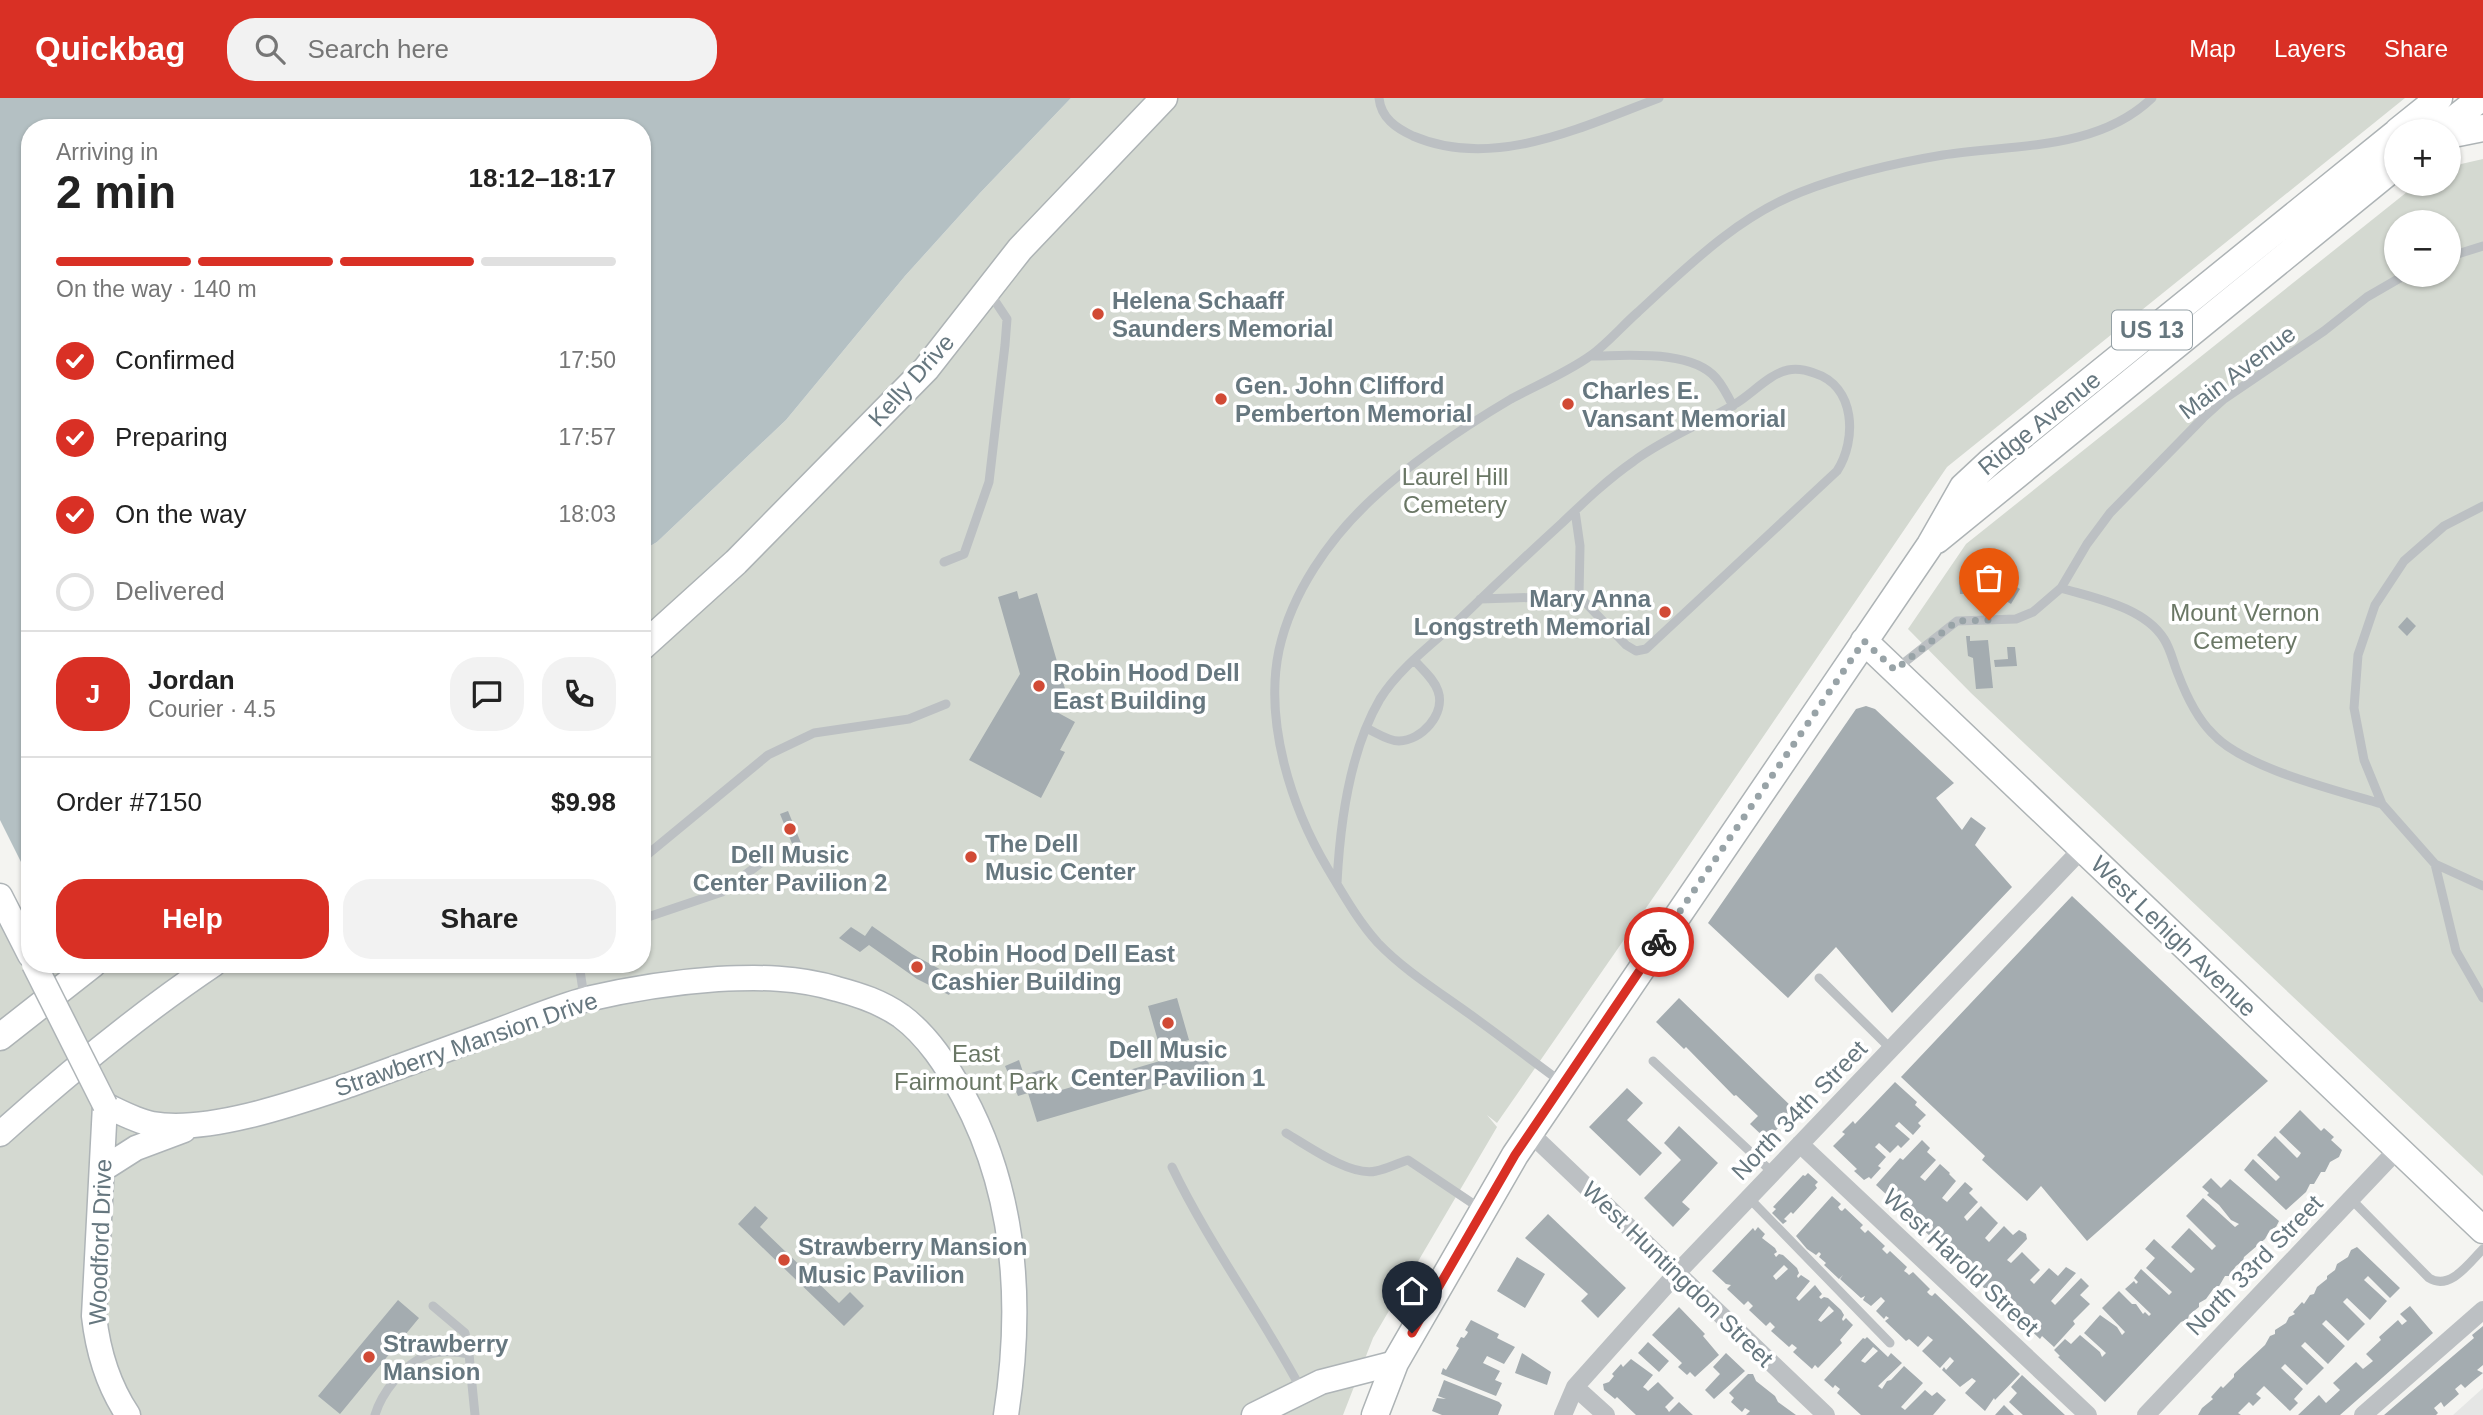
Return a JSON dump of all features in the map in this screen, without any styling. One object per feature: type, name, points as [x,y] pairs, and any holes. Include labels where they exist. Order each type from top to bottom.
[{"type":"main road","name":"Kelly Drive","points":[[651,639],[736,562],[926,369],[1020,249],[1164,98]]},
{"type":"main road","name":"Ridge Avenue","points":[[2413,119],[2439,98]]},
{"type":"main road","points":[[2454,119],[2481,98]]},
{"type":"main road","points":[[2461,132],[2483,128]]},
{"type":"main road","name":"Ridge Avenue","points":[[1375,1415],[1395,1363],[1530,1133],[1930,545],[1956,497],[1984,467],[2384,143]]},
{"type":"main road","name":"Ridge Avenue","points":[[1930,545],[2384,176]]},
{"type":"main road","name":"West Lehigh Avenue","points":[[1864,641],[2483,1230]]},
{"type":"main road","points":[[0,895],[21,937]]},
{"type":"main road","points":[[39,973],[105,1105]]},
{"type":"main road","points":[[0,1037],[82,973]]},
{"type":"main road","points":[[0,1134],[69,1072],[153,1006],[201,973]]},
{"type":"main road","name":"Strawberry Mansion Drive","points":[[105,1105],[150,1124],[198,1125],[291,1105],[584,1000],[656,985],[780,977],[820,984],[870,999],[902,1017],[918,1031],[954,1078],[980,1129],[1006,1215],[1015,1282],[1013,1345],[1006,1415]]},
{"type":"main road","name":"Woodford Drive","points":[[105,1105],[94,1316],[105,1371],[128,1415]]},
{"type":"main road","points":[[103,1169],[136,1148],[198,1125]]},
{"type":"main road","points":[[1254,1415],[1342,1375],[1395,1363]]},
{"type":"street","name":"North 34th Street","points":[[1563,1415],[1575,1387],[1677,1273],[2082,849]]},
{"type":"street","name":"West Huntingdon Street","points":[[1530,1133],[1826,1415]]},
{"type":"street","name":"West Harold Street","points":[[1800,1144],[2088,1415]]},
{"type":"street","name":"North 33rd Street","points":[[2146,1415],[2398,1149]]},
{"type":"street","points":[[2363,1415],[2483,1310]]},
{"type":"street","points":[[1575,1387],[1606,1415]]},
{"type":"lane","points":[[1379,98],[1385,117],[1409,134],[1456,147],[1481,148],[1525,144],[1553,137],[1659,98]]},
{"type":"lane","points":[[1563,1083],[1390,954],[1366,928],[1337,885],[1300,817],[1286,772],[1279,732],[1276,675],[1280,648],[1299,596],[1326,550],[1369,501],[1397,477],[1472,422],[1591,356],[1712,245],[1739,224],[1792,195],[1846,176],[1907,161],[1984,148],[2055,143],[2073,138],[2130,115],[2152,98]]},
{"type":"lane","points":[[2461,253],[2483,246]]},
{"type":"lane","name":"Main Avenue","points":[[1895,670],[1957,621],[2016,619],[2033,612],[2061,588],[2087,544],[2110,513],[2203,418],[2224,399],[2384,287]]},
{"type":"lane","points":[[944,562],[964,554],[989,482],[1007,318],[988,290]]},
{"type":"lane","points":[[1591,356],[1660,357],[1688,361],[1715,376],[1733,406]]},
{"type":"lane","points":[[1337,885],[1344,806],[1367,729],[1385,692],[1480,599],[1575,511],[1635,460],[1656,446],[1733,406],[1781,372],[1798,369],[1818,374],[1832,383],[1846,404],[1850,431],[1844,458],[1837,471],[1646,649],[1636,651],[1626,645],[1579,596],[1580,546],[1575,511]]},
{"type":"lane","points":[[2483,506],[2444,526],[2404,561],[2375,605],[2358,655],[2354,708],[2364,760],[2382,804],[2435,863],[2483,886]]},
{"type":"lane","points":[[1985,575],[1985,600],[1989,620]]},
{"type":"lane","points":[[2061,588],[2114,605],[2153,626],[2163,637],[2199,718],[2225,746],[2254,762],[2382,804]]},
{"type":"lane","points":[[1480,599],[1579,596]]},
{"type":"lane","points":[[1367,729],[1399,741],[1416,736],[1435,717],[1440,702],[1439,694],[1436,686],[1415,661]]},
{"type":"lane","points":[[651,852],[768,755],[814,733],[909,719],[946,704]]},
{"type":"lane","points":[[651,916],[722,892],[769,857]]},
{"type":"lane","points":[[2435,863],[2456,951],[2483,998]]},
{"type":"lane","points":[[580,973],[584,1000]]},
{"type":"lane","points":[[1819,978],[1891,1049]]},
{"type":"lane","points":[[1653,1061],[1773,1173]]},
{"type":"lane","points":[[1286,1133],[1356,1171],[1375,1172],[1408,1160],[1483,1210]]},
{"type":"lane","points":[[1172,1167],[1199,1218],[1282,1352],[1302,1391]]},
{"type":"lane","points":[[1749,1198],[1890,1343]]},
{"type":"lane","points":[[2351,1199],[2428,1278],[2437,1283],[2458,1275],[2483,1249]]},
{"type":"lane","points":[[433,1306],[465,1333],[475,1411],[464,1415]]},
{"type":"lane","points":[[375,1415],[383,1395],[405,1368],[419,1357],[454,1351],[469,1354]]},
{"type":"shaded area","points":[[0,98],[1071,98],[905,276],[786,420],[651,546],[651,119],[21,119],[21,908],[0,915]]},
{"type":"shaded area","points":[[2483,1388],[2483,1415],[2453,1415]]},
{"type":"green space","points":[[1071,98],[2405,98],[1947,467],[1497,1123],[1487,1115],[1497,1127],[1373,1338],[1343,1415],[0,1415],[0,915],[21,908],[21,973],[651,973],[651,546],[786,420],[905,276]]},
{"type":"green space","name":"Mount Vernon Cemetery","points":[[2483,159],[2483,1176],[1971,693],[1908,629],[1966,544],[2384,210],[2384,287],[2461,287],[2461,210],[2384,210],[2402,196],[2461,196],[2461,164]]},
{"type":"pier","points":[[0,820],[21,862],[21,912],[0,919]]},
{"type":"building","points":[[1978,579],[1979,594],[1960,594],[1959,580]]},
{"type":"building","points":[[2007,581],[2020,589],[2011,604],[1998,596]]},
{"type":"building","name":"Robin Hood Dell East Building","points":[[1017,591],[1019,599],[1037,593],[1068,699],[1051,704],[1053,710],[1075,722],[1060,750],[1065,752],[1041,798],[969,760],[1020,674],[998,597]]},
{"type":"building","points":[[2407,617],[2416,626],[2407,636],[2398,627]]},
{"type":"building","points":[[1966,636],[1970,636],[1970,641],[1988,640],[1993,688],[1976,689],[1973,658],[1968,656]]},
{"type":"building","points":[[2007,647],[2015,647],[2017,666],[1995,667],[1994,660],[2008,659]]},
{"type":"building","points":[[1866,706],[1875,709],[1954,783],[1936,798],[1962,830],[1971,817],[1986,828],[1975,845],[2012,887],[1892,1013],[1836,947],[1788,998],[1708,923],[1856,709]]},
{"type":"building","name":"Dell Music Center Pavilion 2","points":[[788,811],[801,843],[793,846],[780,814]]},
{"type":"building","points":[[2072,896],[2268,1081],[2087,1241],[2041,1186],[2027,1201],[1982,1160],[1985,1156],[1901,1077]]},
{"type":"building","name":"Robin Hood Dell East Cashier Building","points":[[872,926],[912,954],[958,979],[949,995],[917,979],[869,945],[860,952],[839,938],[851,927],[865,936]]},
{"type":"building","name":"Dell Music Center Pavilion 1","points":[[1177,998],[1189,1040],[1160,1048],[1148,1006]]},
{"type":"building","points":[[1679,998],[1795,1110],[1767,1140],[1750,1124],[1758,1116],[1656,1022]]},
{"type":"building","points":[[1204,1048],[1211,1071],[1037,1122],[1028,1093],[1018,1096],[1005,1066],[1019,1060],[1024,1075],[1041,1070],[1056,1081],[1058,1091]]},
{"type":"building","points":[[1895,1082],[1917,1102],[1915,1105],[1926,1115],[1918,1123],[1921,1126],[1913,1135],[1899,1122],[1895,1126],[1910,1139],[1901,1148],[1898,1145],[1890,1153],[1879,1143],[1875,1147],[1886,1157],[1871,1179],[1869,1177],[1864,1180],[1854,1171],[1857,1169],[1833,1146],[1845,1134],[1842,1132],[1853,1121],[1855,1124]]},
{"type":"building","points":[[1627,1088],[1643,1103],[1627,1120],[1662,1153],[1640,1176],[1589,1127]]},
{"type":"building","points":[[2300,1110],[2321,1131],[2324,1128],[2334,1137],[2331,1140],[2342,1150],[2339,1157],[2330,1162],[2325,1172],[2321,1172],[2314,1184],[2310,1184],[2306,1192],[2286,1210],[2244,1170],[2253,1159],[2276,1181],[2280,1177],[2257,1155],[2275,1136],[2297,1158],[2299,1156],[2301,1153],[2279,1132]]},
{"type":"building","points":[[1679,1126],[1718,1163],[1682,1202],[1690,1209],[1673,1227],[1644,1198],[1681,1160],[1664,1143]]},
{"type":"building","points":[[1922,1140],[1930,1148],[1927,1152],[1936,1160],[1920,1177],[1925,1181],[1940,1164],[1950,1173],[1956,1181],[1942,1198],[1947,1202],[1965,1182],[1973,1189],[1969,1193],[1978,1202],[1964,1217],[1967,1221],[1981,1206],[1998,1223],[1985,1238],[1989,1242],[2004,1226],[2013,1235],[2019,1230],[2026,1234],[2027,1239],[2007,1260],[2011,1263],[2022,1252],[2040,1270],[2030,1280],[2034,1284],[2049,1268],[2058,1276],[2066,1267],[2076,1273],[2051,1301],[2055,1305],[2081,1278],[2089,1286],[2080,1295],[2090,1304],[2073,1321],[2075,1324],[2054,1347],[2042,1336],[2040,1339],[1994,1299],[1974,1277],[1970,1278],[1951,1257],[1949,1259],[1938,1248],[1941,1246],[1907,1219],[1910,1216],[1876,1185],[1900,1158],[1903,1160]]},
{"type":"building","points":[[1808,1173],[1818,1182],[1815,1185],[1817,1188],[1793,1214],[1791,1212],[1784,1219],[1787,1221],[1783,1224],[1772,1213],[1776,1209],[1773,1207]]},
{"type":"building","points":[[2211,1178],[2221,1188],[2230,1179],[2279,1221],[2229,1276],[2225,1276],[2218,1288],[2214,1288],[2206,1299],[2199,1303],[2199,1307],[2188,1319],[2181,1322],[2105,1402],[2054,1350],[2065,1339],[2071,1344],[2080,1335],[2100,1352],[2102,1357],[2106,1353],[2084,1333],[2100,1315],[2117,1327],[2122,1335],[2125,1332],[2102,1308],[2119,1291],[2132,1304],[2136,1304],[2143,1314],[2151,1314],[2125,1289],[2134,1281],[2136,1284],[2138,1282],[2134,1278],[2141,1269],[2169,1295],[2172,1292],[2146,1268],[2155,1258],[2145,1249],[2154,1239],[2191,1273],[2195,1269],[2171,1247],[2189,1228],[2212,1250],[2216,1246],[2186,1216],[2203,1198],[2235,1227],[2239,1224],[2231,1220],[2202,1187]]},
{"type":"building","points":[[1832,1196],[1841,1204],[1838,1207],[1840,1210],[1845,1208],[1863,1225],[1860,1228],[1865,1233],[1868,1230],[1885,1246],[1882,1249],[1887,1254],[1890,1251],[1907,1267],[1904,1271],[1909,1275],[1913,1272],[1930,1289],[1927,1292],[1930,1295],[1935,1293],[2020,1374],[1995,1400],[1994,1398],[1985,1411],[1965,1393],[1976,1381],[1972,1378],[1960,1387],[1942,1370],[1944,1367],[1946,1370],[1954,1361],[1950,1357],[1940,1368],[1922,1351],[1933,1340],[1928,1336],[1918,1347],[1909,1339],[1906,1341],[1885,1321],[1889,1318],[1886,1316],[1884,1319],[1876,1311],[1885,1301],[1881,1297],[1871,1306],[1863,1300],[1865,1296],[1861,1298],[1840,1279],[1843,1275],[1839,1279],[1824,1265],[1826,1263],[1819,1257],[1819,1252],[1816,1255],[1807,1249],[1796,1236]]},
{"type":"building","name":"Strawberry Mansion Music Pavilion","points":[[755,1206],[768,1218],[760,1227],[839,1303],[850,1292],[864,1306],[844,1326],[738,1224]]},
{"type":"building","points":[[1548,1214],[1626,1288],[1598,1318],[1581,1301],[1588,1294],[1525,1238]]},
{"type":"building","points":[[1758,1227],[1765,1234],[1762,1238],[1775,1248],[1776,1257],[1783,1255],[1797,1268],[1798,1278],[1801,1275],[1810,1281],[1796,1298],[1799,1301],[1815,1285],[1822,1294],[1819,1297],[1828,1298],[1841,1310],[1843,1321],[1846,1318],[1853,1325],[1840,1340],[1842,1343],[1818,1368],[1815,1365],[1812,1369],[1793,1352],[1797,1348],[1792,1344],[1789,1347],[1771,1331],[1775,1327],[1770,1322],[1766,1326],[1749,1310],[1753,1306],[1748,1301],[1744,1305],[1727,1289],[1731,1285],[1726,1284],[1712,1271],[1753,1228],[1755,1231]],"holes":[[[1784,1265],[1788,1269],[1776,1280],[1773,1276]],[[1829,1306],[1834,1311],[1821,1322],[1818,1320]]]},
{"type":"building","points":[[2357,1247],[2400,1288],[2390,1298],[2368,1276],[2364,1280],[2387,1301],[2370,1320],[2347,1298],[2343,1302],[2365,1324],[2348,1341],[2326,1320],[2322,1324],[2345,1346],[2328,1364],[2305,1342],[2301,1346],[2324,1368],[2307,1385],[2285,1364],[2281,1368],[2303,1389],[2294,1399],[2298,1403],[2290,1411],[2264,1386],[2256,1394],[2261,1398],[2253,1406],[2249,1402],[2238,1413],[2241,1415],[2198,1415],[2221,1386],[2223,1388],[2234,1377],[2265,1345],[2270,1336],[2275,1334],[2275,1330],[2286,1323],[2302,1302],[2304,1304],[2310,1295],[2314,1294],[2337,1264]]},
{"type":"building","points":[[1517,1257],[1545,1274],[1525,1308],[1497,1291]]},
{"type":"building","name":"Strawberry Mansion","points":[[398,1300],[419,1318],[340,1414],[318,1396]]},
{"type":"building","points":[[2410,1306],[2433,1333],[2340,1415],[2298,1415],[2319,1395],[2326,1403],[2340,1390],[2333,1383],[2356,1362],[2363,1369],[2373,1361],[2366,1354],[2381,1340],[2379,1337],[2398,1320],[2402,1325],[2407,1321],[2400,1314]]},
{"type":"building","points":[[1679,1307],[1705,1334],[1703,1336],[1719,1355],[1695,1377],[1690,1372],[1687,1375],[1678,1367],[1682,1363],[1652,1335]]},
{"type":"building","points":[[1471,1320],[1499,1334],[1497,1338],[1515,1347],[1504,1364],[1487,1356],[1483,1363],[1500,1371],[1495,1380],[1502,1383],[1496,1396],[1441,1374],[1459,1348],[1456,1346],[1461,1337],[1464,1338],[1467,1334],[1465,1330]]},
{"type":"building","points":[[2483,1326],[2483,1365],[2477,1370],[2483,1373],[2465,1388],[2461,1384],[2455,1389],[2459,1394],[2444,1407],[2441,1402],[2434,1408],[2438,1413],[2436,1415],[2384,1415],[2474,1338],[2472,1335]]},
{"type":"building","points":[[1867,1337],[1888,1357],[1891,1353],[1902,1363],[1878,1386],[1882,1389],[1904,1366],[1923,1383],[1901,1407],[1905,1410],[1925,1390],[1932,1396],[1937,1392],[1946,1400],[1933,1415],[1861,1415],[1837,1393],[1840,1389],[1835,1385],[1833,1388],[1824,1380],[1863,1338]],"holes":[[[1873,1347],[1878,1351],[1865,1363],[1861,1361]]]},
{"type":"building","points":[[1648,1342],[1669,1361],[1659,1372],[1638,1353]]},
{"type":"building","points":[[1522,1353],[1551,1372],[1547,1385],[1515,1373]]},
{"type":"building","points":[[1726,1353],[1745,1371],[1714,1399],[1705,1390],[1720,1374],[1713,1367]]},
{"type":"building","points":[[1631,1359],[1653,1375],[1643,1387],[1648,1391],[1658,1382],[1674,1398],[1665,1407],[1669,1412],[1679,1402],[1693,1415],[1636,1415],[1617,1397],[1615,1399],[1604,1390],[1603,1384],[1609,1382],[1621,1364],[1623,1367]]},
{"type":"building","points":[[1748,1374],[1753,1374],[1756,1381],[1775,1396],[1778,1402],[1796,1415],[1746,1415],[1750,1411],[1745,1408],[1742,1412],[1731,1402],[1734,1398],[1729,1393]]},
{"type":"building","points":[[2022,1375],[2065,1415],[2023,1415],[2009,1402],[2017,1393],[2011,1387]]},
{"type":"building","points":[[1444,1380],[1499,1402],[1502,1405],[1498,1415],[1442,1415],[1432,1411],[1437,1398],[1446,1399],[1438,1396]]},
{"type":"building","points":[[2004,1405],[2014,1415],[1995,1415]]},
{"type":"way so far","points":[[1659,942],[1864,641],[1895,670],[1957,621],[1989,620]]},
{"type":"place","name":"Helena Schaaff Saunders Memorial","points":[[1098,314]]},
{"type":"place","name":"Gen. John Clifford Pemberton Memorial","points":[[1221,399]]},
{"type":"place","name":"Charles E. Vansant Memorial","points":[[1568,404]]},
{"type":"place","name":"Mary Anna Longstreth Memorial","points":[[1665,612]]},
{"type":"place","name":"Robin Hood Dell East Building","points":[[1039,686]]},
{"type":"place","name":"Dell Music Center Pavilion 2","points":[[790,829]]},
{"type":"place","name":"The Dell Music Center","points":[[971,857]]},
{"type":"place","name":"Robin Hood Dell East Cashier Building","points":[[917,967]]},
{"type":"place","name":"Dell Music Center Pavilion 1","points":[[1168,1023]]},
{"type":"place","name":"Strawberry Mansion Music Pavilion","points":[[784,1260]]},
{"type":"place","name":"Strawberry Mansion","points":[[369,1357]]},
{"type":"route","points":[[1412,1333],[1515,1155],[1659,942]]},
{"type":"park label","name":"Laurel Hill Cemetery","points":[[1455,490]]},
{"type":"park label","name":"East Fairmount Park","points":[[976,1067]]}]
